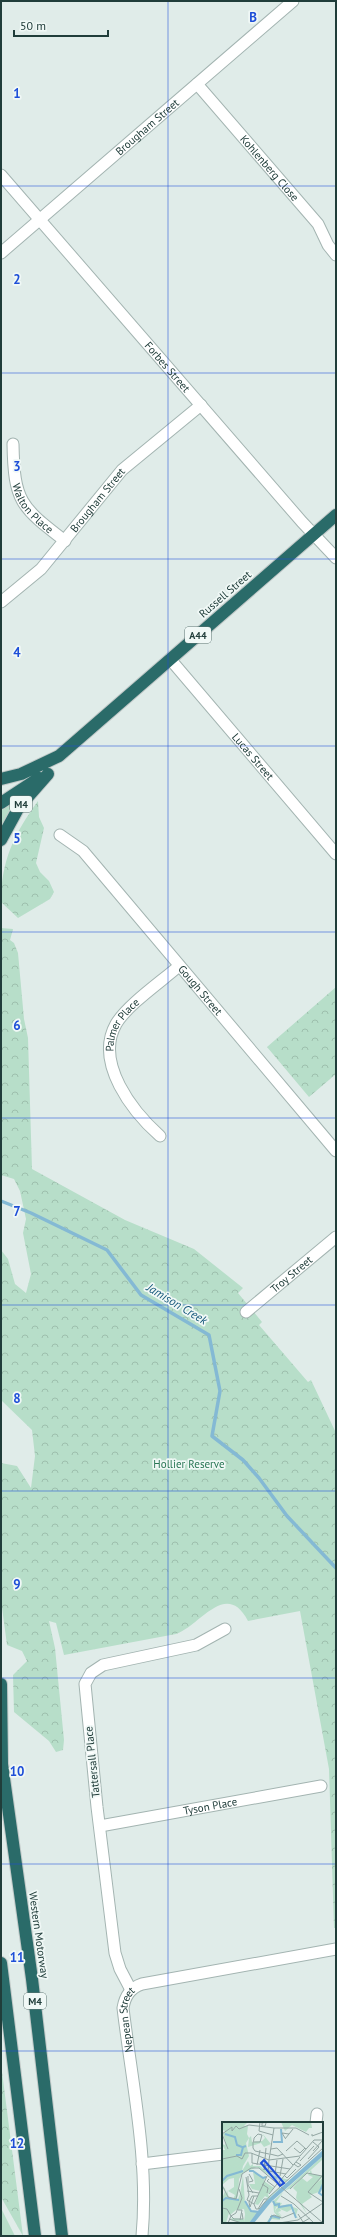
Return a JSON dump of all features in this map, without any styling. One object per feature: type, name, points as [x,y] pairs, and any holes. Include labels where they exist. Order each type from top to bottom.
[{"type":"highway","name":"Russell Street","points":[[1,779],[21,774],[59,756],[336,515]]},
{"type":"highway","name":"Russell Street","points":[[48,774],[59,756]]},
{"type":"highway","points":[[1,803],[27,785],[48,774]]},
{"type":"highway","name":"M4","points":[[1,840],[19,806],[48,774]]},
{"type":"highway","name":"M4","points":[[1,1684],[2,1762]]},
{"type":"highway","name":"Western Motorway","points":[[2,1762],[33,1986],[62,2236]]},
{"type":"highway","points":[[1,1963],[35,2236]]},
{"type":"street","name":"Brougham Street","points":[[1,253],[293,1]]},
{"type":"street","name":"Kohlenberg Close","points":[[197,84],[318,224],[328,245],[336,255]]},
{"type":"street","name":"Forbes Street","points":[[1,175],[313,535],[336,558]]},
{"type":"street","name":"Brougham Street","points":[[1,602],[40,569],[65,541],[122,470],[200,405]]},
{"type":"street","name":"Walton Place","points":[[12,444],[14,482],[21,501],[30,514],[65,541]]},
{"type":"street","name":"Lucas Street","points":[[170,659],[336,854]]},
{"type":"street","name":"Gough Street","points":[[60,835],[82,851],[336,1151]]},
{"type":"street","name":"Palmer Place","points":[[160,1136],[139,1117],[124,1094],[112,1066],[110,1042],[112,1033],[121,1018],[179,966]]},
{"type":"street","name":"Troy Street","points":[[246,1312],[336,1237]]},
{"type":"street","name":"Tattersall Place","points":[[131,1990],[120,1970],[115,1953],[85,1689],[91,1673],[98,1667],[107,1663],[196,1645],[225,1629]]},
{"type":"street","name":"Tyson Place","points":[[100,1826],[321,1786]]},
{"type":"street","name":"Nepean Street","points":[[142,2236],[144,2216],[142,2164],[123,2008],[126,1997],[131,1990],[142,1984],[336,1949]]},
{"type":"street","points":[[142,2164],[222,2154]]},
{"type":"green space","points":[[38,801],[39,817],[44,828],[36,863],[40,872],[49,881],[54,892],[50,899],[18,918],[1,902],[3,874],[10,848],[22,825]]},
{"type":"green space","points":[[17,803],[1,831],[1,808]]},
{"type":"green space","name":"Hollier Reserve","points":[[1,928],[13,929],[10,940],[14,943],[18,953],[24,1019],[28,1038],[32,1169],[125,1220],[194,1249],[243,1288],[238,1293],[262,1322],[259,1325],[308,1382],[311,1380],[336,1433],[336,1928],[334,1928],[329,1769],[300,1611],[248,1621],[240,1609],[231,1604],[222,1605],[213,1609],[176,1634],[64,1655],[56,1623],[49,1621],[55,1648],[64,1740],[63,1750],[56,1752],[49,1741],[14,1712],[13,1675],[27,1661],[22,1651],[7,1645],[1,1600],[1,1463],[17,1466],[31,1488],[35,1456],[32,1430],[1,1400],[1,1250],[8,1259],[15,1284],[26,1293],[31,1274],[23,1233],[26,1219],[20,1191],[14,1179],[1,1175]]},
{"type":"green space","points":[[336,987],[336,1074],[309,1097],[267,1047]]},
{"type":"green space","points":[[1,2064],[23,2236],[1,2197]]},
{"type":"green space","points":[[1,2208],[15,2236],[1,2236]]},
{"type":"waterway","name":"Jamison Creek","points":[[1,1201],[31,1213],[107,1250],[141,1295],[209,1335],[220,1391],[212,1436],[243,1460],[259,1478],[287,1516],[336,1568]]}]
